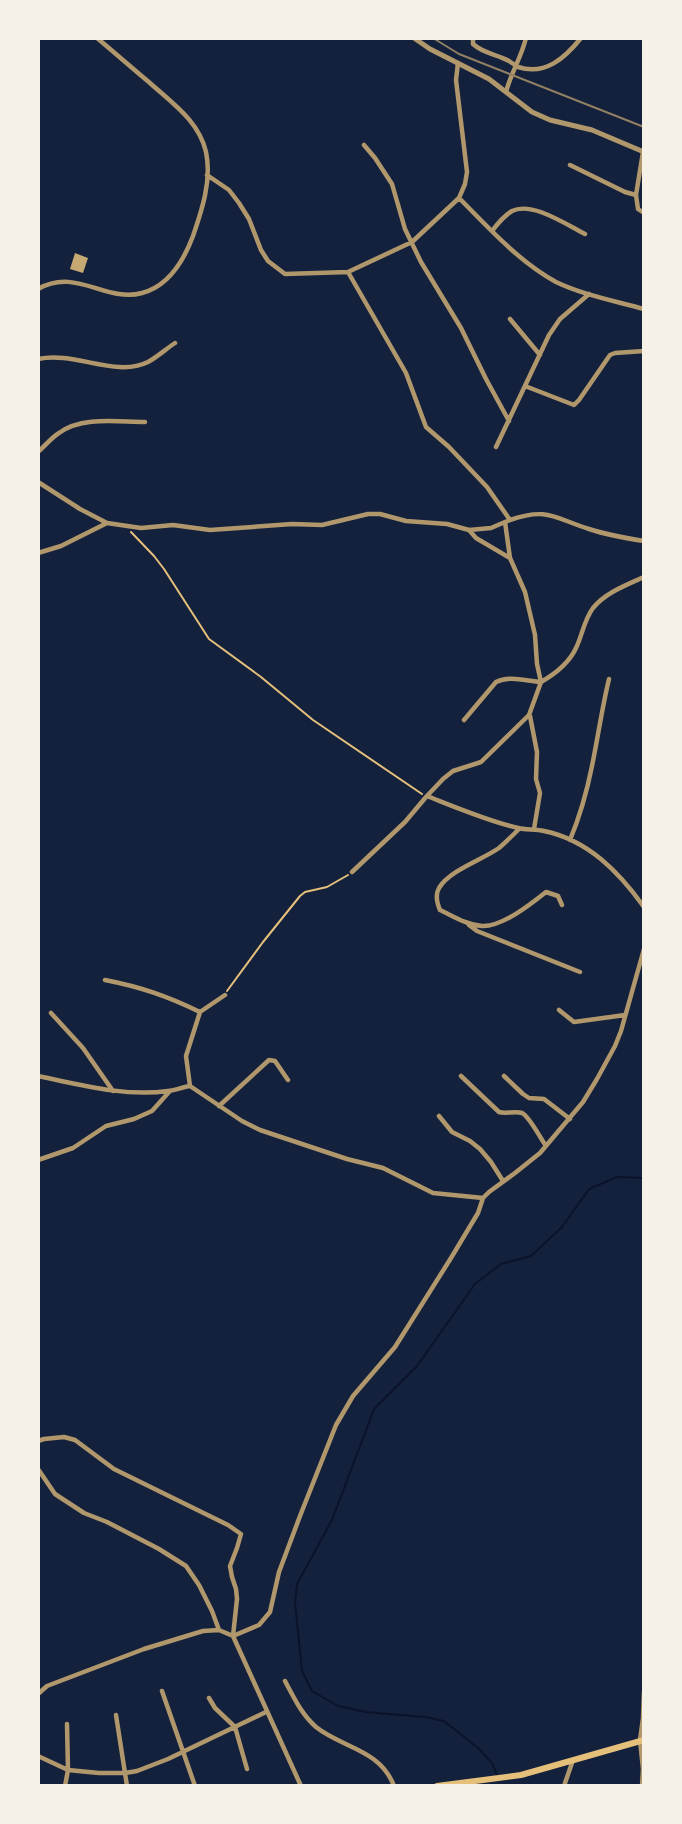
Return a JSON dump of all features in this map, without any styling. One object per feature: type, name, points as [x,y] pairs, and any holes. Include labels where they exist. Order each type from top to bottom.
[{"type":"main road","points":[[437,1786],[521,1774],[642,1740]]},
{"type":"street","points":[[38,289],[61,281],[129,295],[156,288],[169,278],[179,265],[201,212],[207,175],[202,138],[177,106],[97,38]]},
{"type":"street","points":[[106,46],[111,38]]},
{"type":"street","points":[[414,38],[489,79],[523,107],[540,116],[592,130],[643,152],[636,195],[638,209],[643,213]]},
{"type":"street","points":[[473,38],[473,44],[490,54],[508,60],[515,66],[533,69],[551,66],[564,57],[581,38]]},
{"type":"street","points":[[506,92],[526,38]]},
{"type":"street","points":[[207,175],[229,190],[249,219],[268,261],[285,274],[348,272],[412,242],[459,198],[467,172],[456,80],[458,63]]},
{"type":"street","points":[[364,145],[392,184],[405,229],[421,262],[461,328],[509,421]]},
{"type":"street","points":[[570,165],[636,195]]},
{"type":"street","points":[[459,198],[518,256],[557,282],[643,309]]},
{"type":"street","points":[[492,230],[502,219],[522,208],[546,214],[585,234]]},
{"type":"street","points":[[348,272],[406,373],[426,427],[487,487],[508,521],[510,558],[525,592],[535,635],[541,682]]},
{"type":"street","points":[[496,447],[549,334],[560,319],[589,294]]},
{"type":"street","points":[[510,319],[540,355]]},
{"type":"street","points":[[38,359],[68,357],[113,367],[128,367],[147,363],[175,343]]},
{"type":"street","points":[[524,386],[574,405],[610,355],[643,351]]},
{"type":"street","points":[[38,452],[57,433],[70,426],[86,422],[145,422]]},
{"type":"street","points":[[38,482],[107,523],[125,527],[173,525],[210,530],[331,524],[380,514],[407,522],[447,524],[469,530],[491,528],[530,514],[554,515],[589,529],[643,541]]},
{"type":"street","points":[[38,553],[61,546],[107,523]]},
{"type":"street","points":[[469,530],[476,538],[510,558]]},
{"type":"street","points":[[352,872],[405,822],[426,796],[453,771],[481,762],[491,754],[529,715],[541,682],[569,660],[592,610],[609,595],[643,577]]},
{"type":"street","points":[[464,720],[496,682],[509,678],[541,682]]},
{"type":"street","points":[[570,840],[592,767],[600,717],[610,679]]},
{"type":"street","points":[[529,715],[537,752],[540,793],[534,829]]},
{"type":"street","points":[[426,796],[519,829],[546,831],[592,851],[617,873],[643,907]]},
{"type":"street","points":[[519,829],[499,847],[455,873],[439,888],[437,903],[440,910],[477,931],[580,972]]},
{"type":"street","points":[[465,922],[483,926],[495,924],[546,892],[558,896],[562,905]]},
{"type":"street","points":[[233,1636],[260,1625],[270,1612],[279,1572],[336,1425],[353,1396],[402,1336],[478,1213],[483,1198],[535,1157],[583,1102],[615,1046],[643,948]]},
{"type":"street","points":[[105,980],[146,989],[200,1012]]},
{"type":"street","points":[[225,995],[200,1012],[186,1056],[190,1086],[260,1130],[383,1168],[433,1193],[483,1198]]},
{"type":"street","points":[[559,1010],[574,1022],[625,1015]]},
{"type":"street","points":[[51,1013],[83,1048],[113,1091]]},
{"type":"street","points":[[219,1106],[269,1060],[275,1061],[288,1080]]},
{"type":"street","points":[[38,1076],[113,1091],[141,1093],[190,1086]]},
{"type":"street","points":[[461,1076],[499,1112],[521,1113],[530,1120],[546,1146]]},
{"type":"street","points":[[504,1076],[529,1098],[544,1099],[570,1119]]},
{"type":"street","points":[[38,1160],[73,1148],[106,1126],[152,1111],[169,1091]]},
{"type":"street","points":[[439,1116],[452,1132],[480,1149],[503,1181]]},
{"type":"street","points":[[38,1441],[64,1437],[75,1440],[114,1469],[241,1534],[230,1566],[237,1599],[233,1636],[300,1786]]},
{"type":"street","points":[[38,1469],[55,1494],[84,1513],[159,1549],[186,1566],[199,1585],[219,1630]]},
{"type":"street","points":[[38,1694],[47,1686],[144,1648],[203,1631],[219,1630],[233,1636]]},
{"type":"street","points":[[285,1681],[309,1721],[327,1735],[375,1759],[394,1786]]},
{"type":"street","points":[[162,1691],[195,1786]]},
{"type":"street","points":[[642,1786],[643,1692]]},
{"type":"street","points":[[209,1698],[234,1727],[247,1769]]},
{"type":"street","points":[[38,1756],[68,1770],[125,1773],[147,1767],[266,1712]]},
{"type":"street","points":[[116,1715],[127,1786]]},
{"type":"street","points":[[65,1786],[68,1770],[67,1724]]},
{"type":"street","points":[[564,1786],[574,1759]]},
{"type":"path","points":[[125,527],[164,569],[209,639],[313,720],[426,796]]},
{"type":"path","points":[[225,995],[300,896],[305,892],[327,887],[352,872]]},
{"type":"building","points":[[75,253],[88,258],[83,273],[70,269]]},
{"type":"waterway","points":[[497,1775],[492,1763],[478,1748],[444,1721],[338,1706],[312,1691],[302,1671],[295,1602],[297,1584],[332,1520],[374,1409],[417,1366],[475,1284],[501,1264],[531,1256],[562,1227],[589,1189],[617,1177],[644,1178]]},
{"type":"railway","points":[[433,38],[459,54],[644,127]]}]
